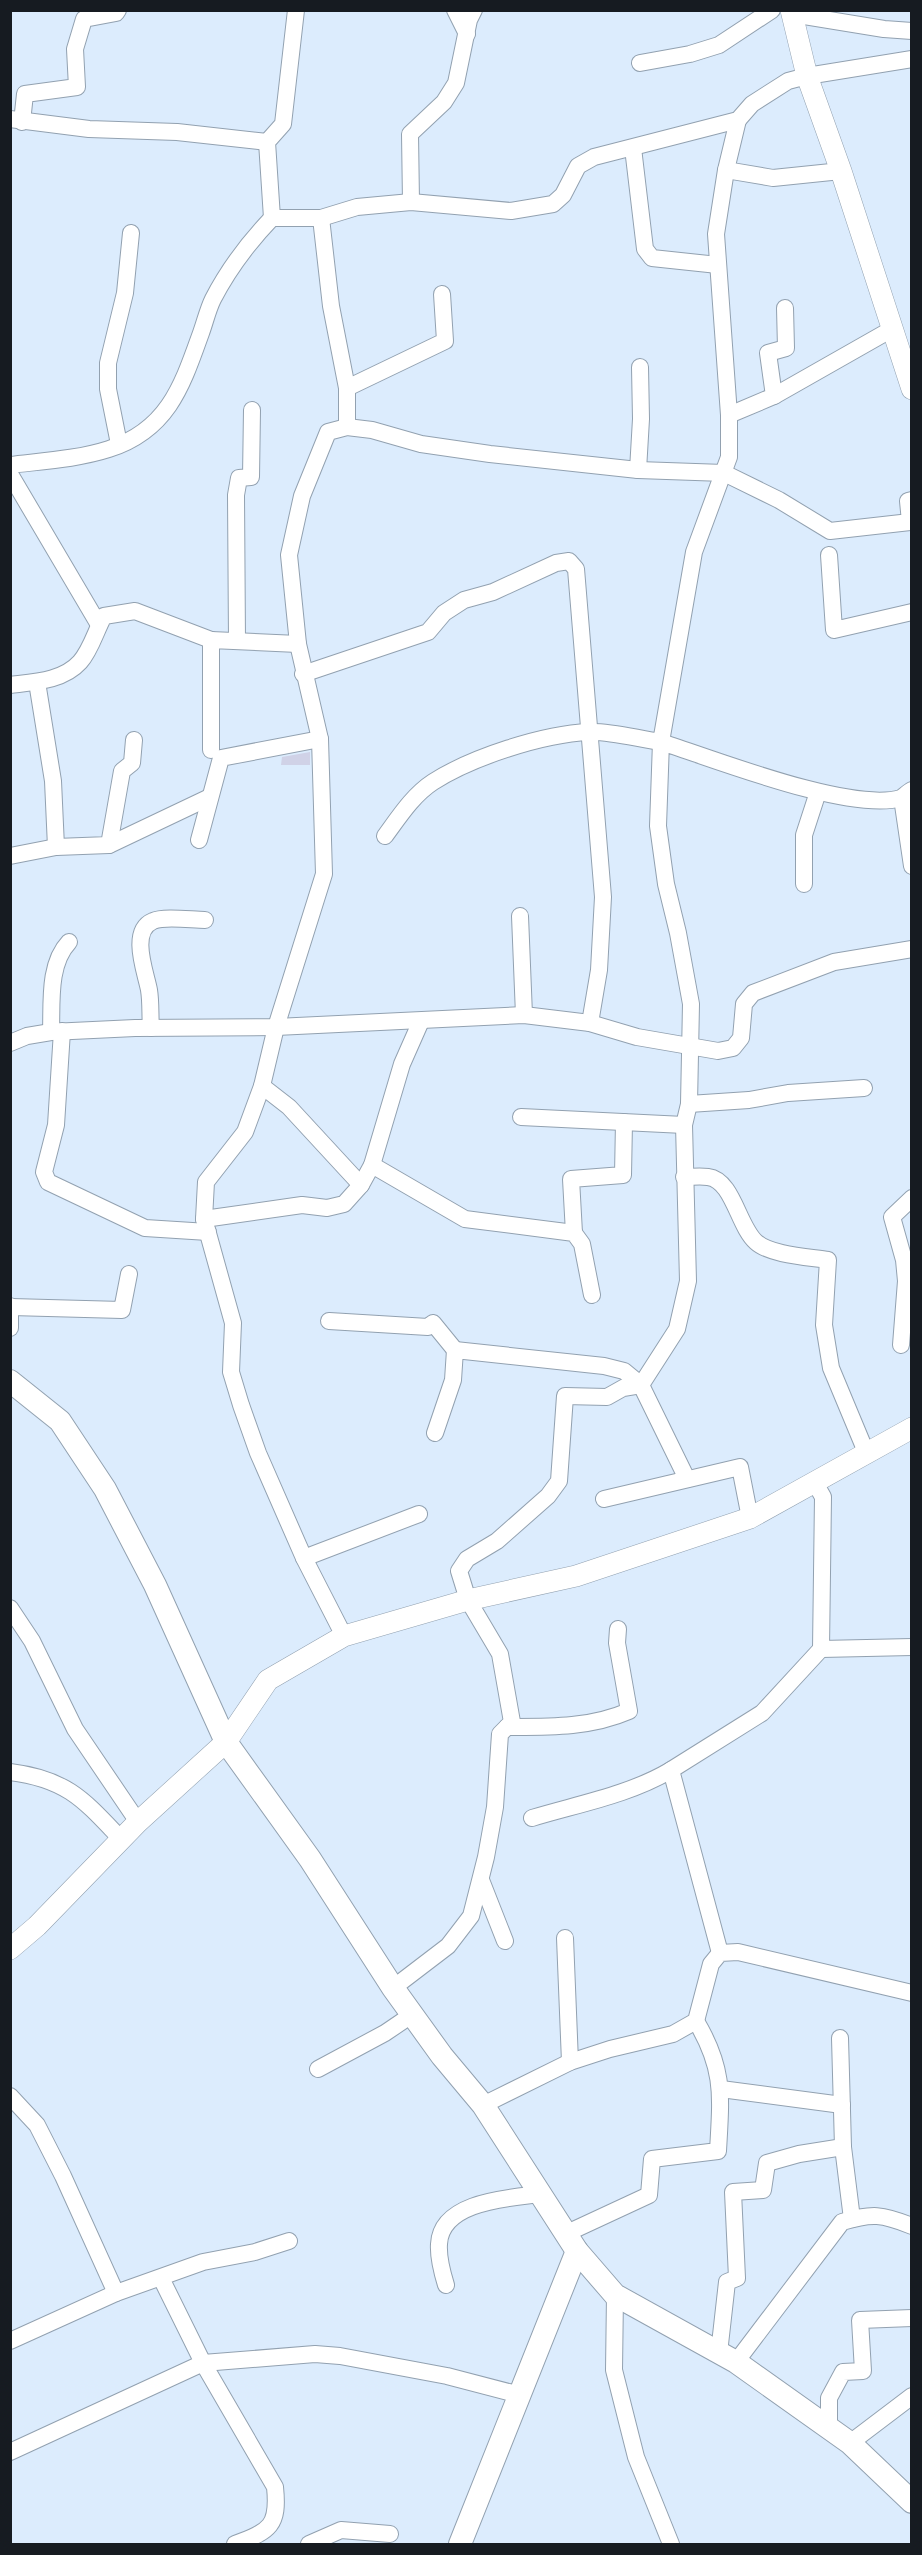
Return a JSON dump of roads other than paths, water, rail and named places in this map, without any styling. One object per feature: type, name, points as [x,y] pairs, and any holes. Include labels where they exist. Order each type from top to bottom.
[{"type":"main road","points":[[10,1381],[60,1421],[105,1489],[155,1585],[226,1742],[310,1859],[393,1988],[442,2056],[483,2105],[571,2243],[615,2295],[727,2358],[829,2428],[850,2443],[912,2502]]},
{"type":"main road","points":[[460,2544],[520,2395],[571,2243]]},
{"type":"street","points":[[118,10],[116,13],[84,20],[75,49],[76,87],[24,94],[16,121],[89,129],[177,132],[267,142]]},
{"type":"street","points":[[272,218],[267,142],[283,124],[296,10]]},
{"type":"street","points":[[455,10],[467,34]]},
{"type":"street","points":[[411,202],[410,134],[444,102],[456,83],[469,20],[474,10]]},
{"type":"street","points":[[640,63],[690,54],[719,45],[787,11],[884,29],[912,31]]},
{"type":"street","points":[[787,11],[912,389]]},
{"type":"street","points":[[393,1988],[448,1946],[471,1916],[495,1807],[500,1734],[513,1722],[500,1653],[468,1600],[459,1571],[467,1559],[497,1541],[548,1496],[559,1481],[565,1396],[606,1397],[623,1388],[641,1385],[677,1329],[688,1281],[684,1125],[689,1104],[691,1004],[666,884],[658,826],[661,742],[694,552],[729,457],[729,415],[716,234],[726,170],[738,120],[752,104],[788,81],[807,75],[912,59]]},
{"type":"street","points":[[10,465],[69,458],[119,444],[142,433],[166,412],[184,379],[213,300],[256,234],[272,218],[321,218],[357,207],[411,202],[456,204],[511,211],[553,204],[563,195],[578,166],[594,157],[738,120]]},
{"type":"street","points":[[633,148],[645,249],[652,258],[718,265]]},
{"type":"street","points":[[726,170],[773,178],[841,171]]},
{"type":"street","points":[[321,218],[332,306],[347,388],[347,427]]},
{"type":"street","points":[[119,444],[108,389],[108,363],[125,293],[131,233]]},
{"type":"street","points":[[347,388],[445,341],[442,294]]},
{"type":"street","points":[[774,396],[768,353],[786,348],[785,308]]},
{"type":"street","points":[[729,415],[774,396],[892,329]]},
{"type":"street","points":[[638,470],[641,419],[640,367]]},
{"type":"street","points":[[237,641],[236,495],[239,478],[251,477],[252,410]]},
{"type":"street","points":[[344,1636],[304,1557],[258,1453],[231,1372],[233,1323],[206,1226],[206,1182],[245,1132],[262,1086],[276,1027],[324,873],[320,739],[303,674],[289,555],[300,506],[328,432],[347,427],[372,430],[421,444],[638,470],[724,473],[779,500],[830,531],[910,522],[908,501],[912,500]]},
{"type":"street","points":[[10,474],[99,625]]},
{"type":"street","points":[[829,555],[834,630],[912,612]]},
{"type":"street","points":[[303,674],[428,632],[444,614],[464,600],[493,592],[556,563],[569,561],[576,569],[603,897],[599,970],[590,1023]]},
{"type":"street","points":[[10,684],[37,682],[69,671],[81,662],[104,616],[135,611],[211,639],[298,644]]},
{"type":"street","points":[[211,639],[211,750]]},
{"type":"street","points":[[37,682],[53,781],[56,847]]},
{"type":"street","points":[[385,836],[406,806],[432,782],[488,754],[547,739],[590,732],[661,742],[818,792],[864,800],[907,794],[912,866]]},
{"type":"street","points":[[199,840],[221,758],[320,739]]},
{"type":"street","points":[[110,846],[122,771],[132,763],[134,740]]},
{"type":"street","points":[[804,884],[804,835],[818,792]]},
{"type":"street","points":[[10,856],[56,847],[110,846],[210,797]]},
{"type":"street","points":[[520,916],[524,1015]]},
{"type":"street","points":[[151,1028],[150,992],[141,956],[141,939],[145,928],[153,921],[204,920]]},
{"type":"street","points":[[69,942],[62,949],[53,978],[57,1125],[44,1172],[48,1182],[145,1228],[206,1226],[302,1205],[327,1208],[344,1204],[361,1185],[372,1165],[402,1064],[421,1021]]},
{"type":"street","points":[[10,1043],[27,1036],[56,1032],[151,1028],[276,1027],[524,1015],[590,1023],[637,1037],[718,1051],[733,1048],[741,1038],[744,1004],[753,993],[834,962],[912,949]]},
{"type":"street","points":[[262,1086],[289,1107],[361,1185]]},
{"type":"street","points":[[689,1104],[749,1100],[788,1093],[864,1088]]},
{"type":"street","points":[[521,1117],[684,1125]]},
{"type":"street","points":[[592,1295],[582,1244],[574,1233],[570,1179],[623,1174],[624,1122]]},
{"type":"street","points":[[372,1165],[465,1219],[574,1233]]},
{"type":"street","points":[[684,1177],[708,1177],[719,1180],[731,1197],[739,1218],[756,1242],[771,1251],[828,1260],[824,1325],[831,1368],[866,1452]]},
{"type":"street","points":[[901,1345],[908,1261],[892,1217],[912,1198]]},
{"type":"street","points":[[10,1328],[11,1307],[122,1310],[129,1274]]},
{"type":"street","points":[[328,1322],[428,1327],[433,1323],[456,1350],[603,1366],[624,1371],[641,1385],[687,1479]]},
{"type":"street","points":[[435,1433],[453,1380],[456,1350]]},
{"type":"street","points":[[10,1949],[37,1926],[138,1822],[226,1742],[268,1680],[344,1636],[468,1600],[576,1576],[750,1518],[912,1428]]},
{"type":"street","points":[[604,1499],[740,1467],[750,1518]]},
{"type":"street","points":[[532,1818],[628,1791],[651,1782],[762,1713],[821,1649],[823,1497],[814,1481]]},
{"type":"street","points":[[304,1557],[419,1515]]},
{"type":"street","points":[[10,1608],[32,1641],[75,1729],[138,1822]]},
{"type":"street","points":[[507,1727],[590,1724],[609,1720],[629,1711],[617,1643],[618,1629]]},
{"type":"street","points":[[821,1649],[912,1647]]},
{"type":"street","points":[[671,1770],[720,1953]]},
{"type":"street","points":[[10,1772],[37,1775],[58,1784],[81,1798],[121,1839]]},
{"type":"street","points":[[480,1880],[505,1941]]},
{"type":"street","points":[[565,1938],[570,2062]]},
{"type":"street","points":[[571,2243],[649,2195],[652,2159],[718,2151],[721,2089],[711,2046],[696,2021],[711,1964],[720,1953],[738,1952],[912,1993]]},
{"type":"street","points":[[318,2069],[385,2033],[413,2014]]},
{"type":"street","points":[[483,2105],[570,2062],[610,2049],[673,2034],[696,2021]]},
{"type":"street","points":[[840,2038],[843,2147],[852,2219]]},
{"type":"street","points":[[721,2089],[842,2104]]},
{"type":"street","points":[[10,2096],[37,2125],[63,2176],[116,2293]]},
{"type":"street","points":[[727,2358],[727,2282],[736,2278],[733,2192],[763,2190],[767,2163],[799,2154],[843,2147]]},
{"type":"street","points":[[446,2285],[439,2258],[439,2241],[449,2221],[463,2210],[493,2199],[540,2194]]},
{"type":"street","points":[[727,2358],[842,2222],[864,2215],[889,2217],[912,2226]]},
{"type":"street","points":[[10,2340],[116,2293],[203,2262],[255,2252],[289,2241]]},
{"type":"street","points":[[161,2278],[203,2363],[275,2487],[277,2507],[273,2523],[264,2531],[235,2544]]},
{"type":"street","points":[[615,2295],[614,2370],[636,2457],[671,2544]]},
{"type":"street","points":[[829,2428],[829,2397],[843,2372],[863,2371],[860,2320],[912,2318]]},
{"type":"street","points":[[10,2452],[203,2363],[315,2354],[340,2356],[447,2376],[520,2395]]},
{"type":"street","points":[[850,2443],[912,2396]]},
{"type":"street","points":[[309,2544],[341,2530],[391,2541]]}]
